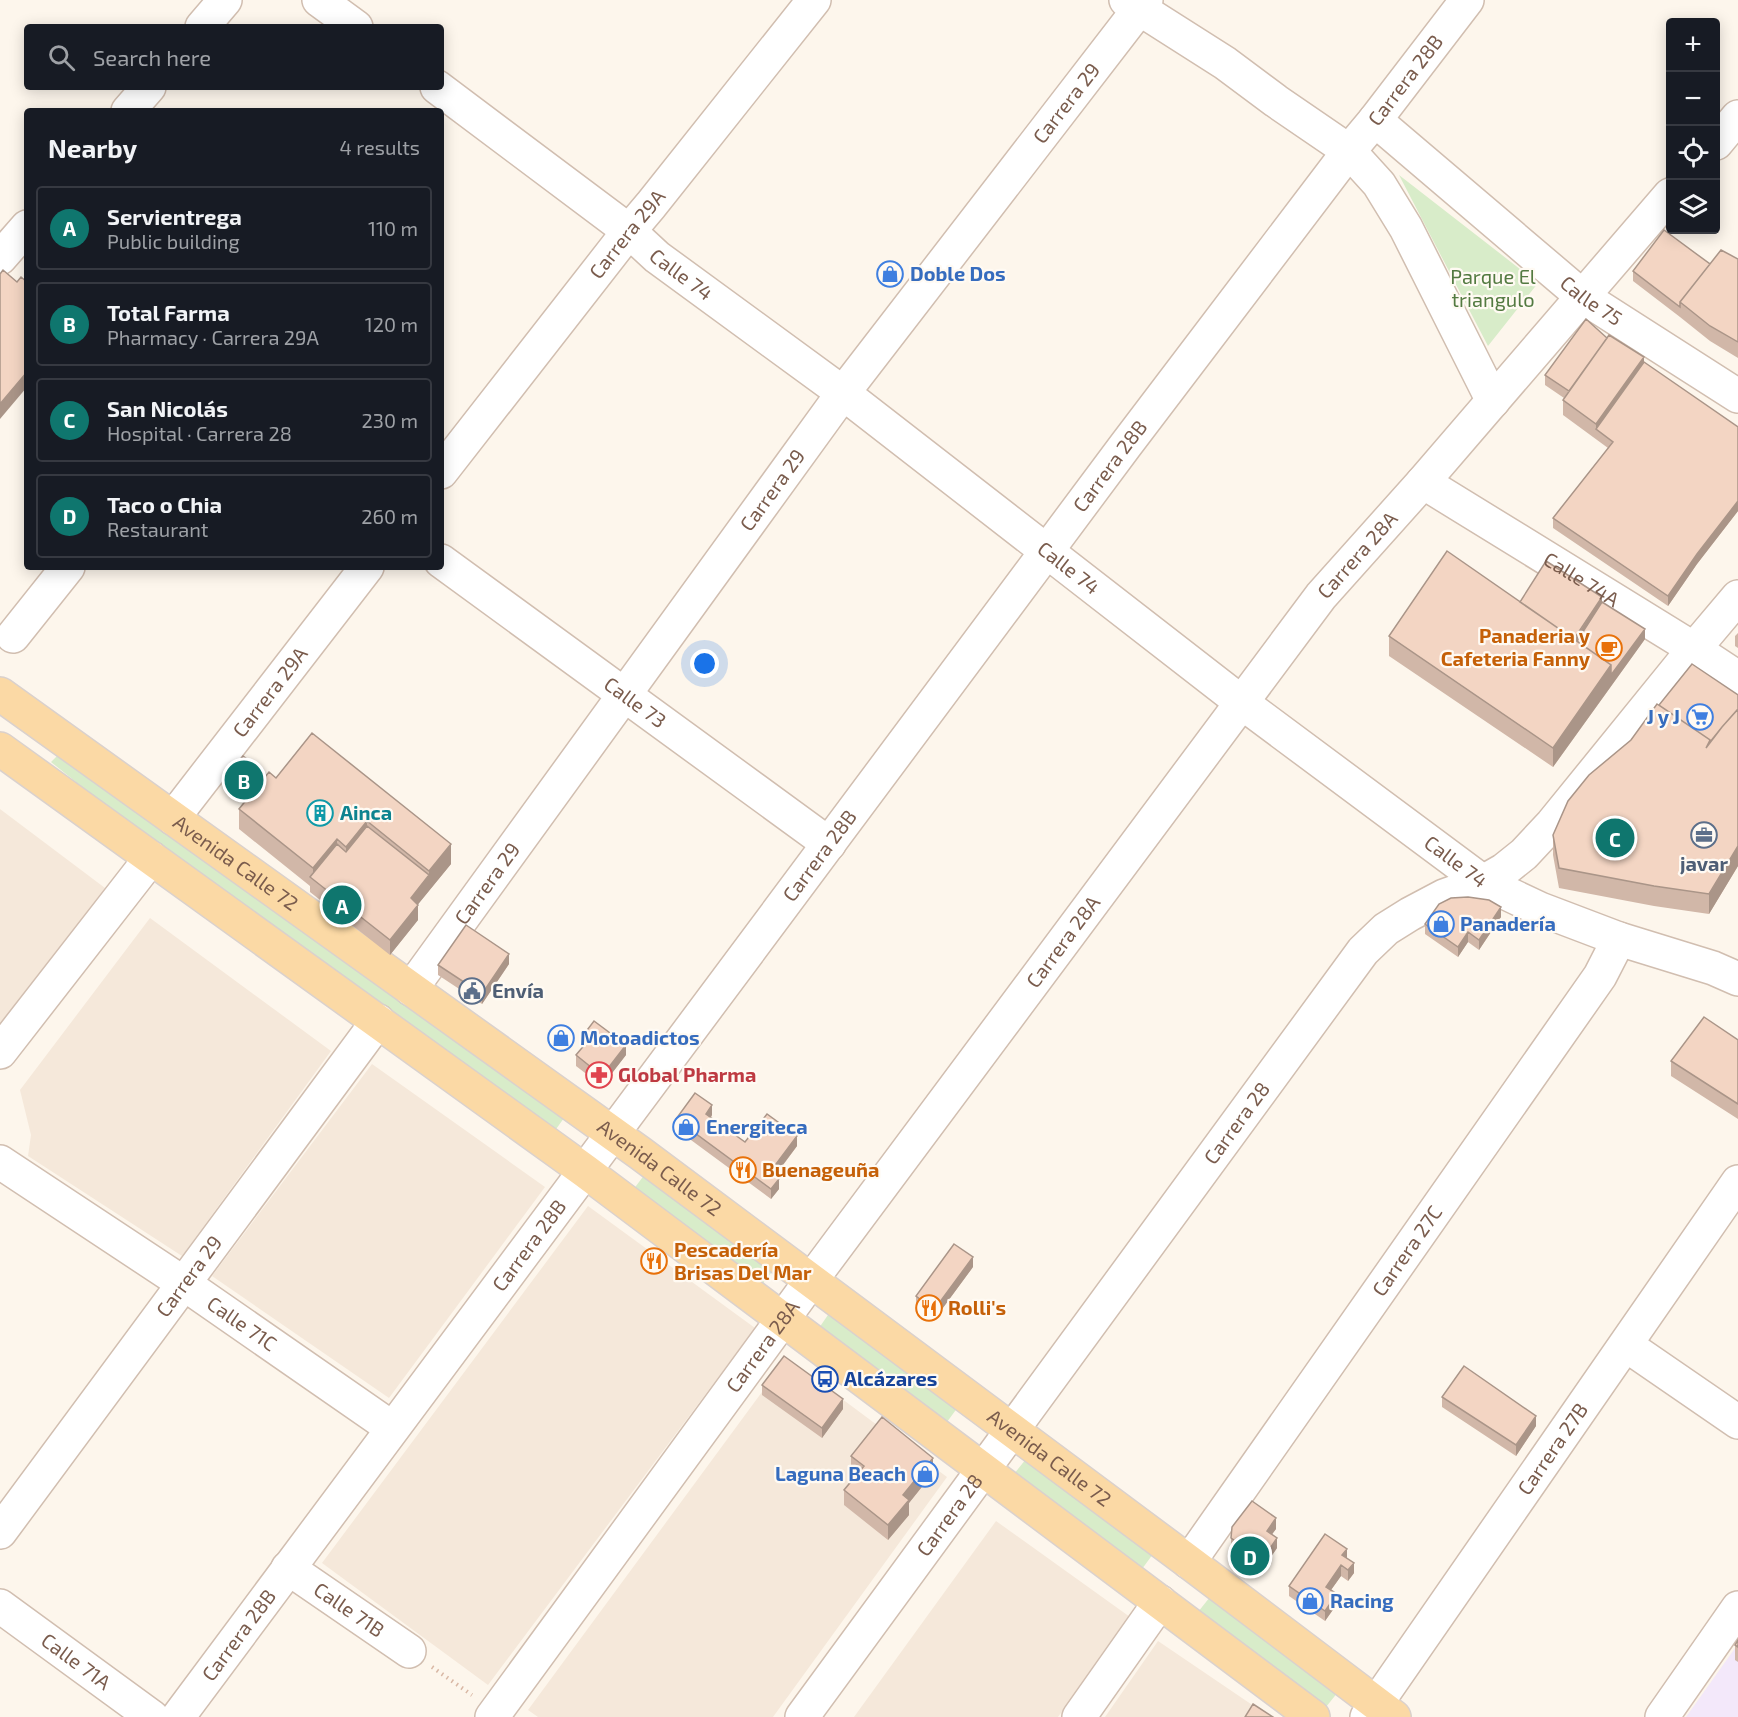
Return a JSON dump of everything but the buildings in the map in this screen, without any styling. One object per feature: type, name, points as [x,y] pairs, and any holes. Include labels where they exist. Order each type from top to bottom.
[{"type":"main road","name":"Avenida Calle 72","points":[[4,694],[613,1134],[1189,1562],[1379,1712]]},
{"type":"main road","points":[[6,755],[585,1171],[1313,1717]]},
{"type":"street","points":[[205,24],[225,0]]},
{"type":"street","points":[[319,0],[352,24]]},
{"type":"street","name":"Carrera 29A","points":[[444,468],[629,231],[814,0]]},
{"type":"street","name":"Carrera 28B","points":[[178,1717],[1047,552],[1349,151],[1467,0]]},
{"type":"street","points":[[1138,3],[1349,151],[1379,184],[1406,228],[1493,401]]},
{"type":"street","name":"Carrera 29","points":[[411,989],[843,393],[1138,3]]},
{"type":"street","points":[[131,108],[146,90]]},
{"type":"street","name":"Calle 74","points":[[439,97],[629,231],[657,257],[843,393],[1241,702],[1484,882],[1540,909],[1619,939],[1713,968],[1738,979]]},
{"type":"street","points":[[1720,138],[1738,117]]},
{"type":"street","name":"Calle 75","points":[[1375,120],[1583,297],[1738,396]]},
{"type":"street","name":"Carrera 28A","points":[[497,1715],[783,1319],[1321,596],[1423,482],[1666,201]]},
{"type":"street","points":[[8,256],[24,232]]},
{"type":"street","name":"Calle 74A","points":[[1423,482],[1738,678]]},
{"type":"street","name":"Calle 73","points":[[444,563],[829,844]]},
{"type":"street","points":[[13,636],[66,570]]},
{"type":"street","name":"Carrera 29A","points":[[173,818],[365,570]]},
{"type":"street","name":"Carrera 28","points":[[802,1717],[1363,951],[1386,930],[1410,914],[1444,896],[1484,882],[1524,854],[1552,824],[1738,597]]},
{"type":"street","points":[[0,1052],[151,858]]},
{"type":"street","name":"Carrera 27C","points":[[1189,1562],[1600,976],[1619,939]]},
{"type":"street","name":"Carrera 29","points":[[0,1532],[378,1021]]},
{"type":"street","name":"Calle 71C","points":[[0,1162],[183,1283],[392,1428]]},
{"type":"street","name":"Carrera 27B","points":[[1379,1712],[1738,1182]]},
{"type":"street","points":[[1626,1345],[1738,1422]]},
{"type":"street","name":"Calle 71B","points":[[288,1568],[409,1651]]},
{"type":"street","points":[[1079,1717],[1160,1602]]},
{"type":"street","name":"Calle 71A","points":[[0,1606],[152,1717]]},
{"type":"street","points":[[1662,1717],[1738,1608]]},
{"type":"path","points":[[409,1651],[497,1715]]},
{"type":"shaded area","points":[[0,809],[109,891],[0,1028]]},
{"type":"shaded area","points":[[150,918],[331,1051],[182,1256],[28,1156],[31,1135],[20,1090]]},
{"type":"shaded area","points":[[372,1064],[545,1187],[389,1398],[212,1276]]},
{"type":"shaded area","points":[[588,1206],[755,1328],[488,1685],[322,1563]]},
{"type":"shaded area","points":[[787,1358],[947,1477],[773,1717],[538,1717],[528,1710]]},
{"type":"shaded area","points":[[996,1521],[1130,1617],[1058,1717],[854,1717]]},
{"type":"shaded area","points":[[1158,1641],[1270,1717],[1105,1717]]},
{"type":"shaded area","points":[[1738,1644],[1738,1717],[1686,1717]]},
{"type":"green space","name":"Parque El triangulo","points":[[1399,175],[1538,283],[1488,346]]},
{"type":"green space","points":[[58,755],[564,1118],[554,1132],[201,882],[51,762]]},
{"type":"green space","points":[[645,1174],[774,1269],[762,1285],[633,1190]]},
{"type":"green space","points":[[830,1312],[958,1407],[947,1422],[819,1328]]},
{"type":"green space","points":[[1026,1459],[1153,1554],[1142,1569],[1014,1474]]},
{"type":"green space","points":[[1210,1597],[1338,1692],[1326,1707],[1198,1612]]},
{"type":"place","name":"Doble Dos","points":[[890,274]]},
{"type":"place","name":"Panaderia y Cafeteria Fanny","points":[[1609,648]]},
{"type":"place","name":"J y J","points":[[1700,717]]},
{"type":"place","name":"Total Farma","points":[[244,780]]},
{"type":"place","name":"Ainca","points":[[320,813]]},
{"type":"place","name":"javar","points":[[1704,835]]},
{"type":"place","name":"San Nicolás","points":[[1615,838]]},
{"type":"place","name":"Servientrega","points":[[342,905]]},
{"type":"place","name":"Panadería","points":[[1441,924]]},
{"type":"place","name":"Envía","points":[[472,991]]},
{"type":"place","name":"Motoadictos","points":[[561,1038]]},
{"type":"place","name":"Global Pharma","points":[[599,1075]]},
{"type":"place","name":"Energiteca","points":[[686,1127]]},
{"type":"place","name":"Buenageuña","points":[[743,1170]]},
{"type":"place","name":"Pescadería Brisas Del Mar","points":[[654,1261]]},
{"type":"place","name":"Rolli's","points":[[929,1308]]},
{"type":"place","name":"Alcázares","points":[[825,1379]]},
{"type":"place","name":"Laguna Beach","points":[[925,1474]]},
{"type":"place","name":"Taco o Chia","points":[[1250,1556]]},
{"type":"place","name":"Racing","points":[[1310,1601]]}]
